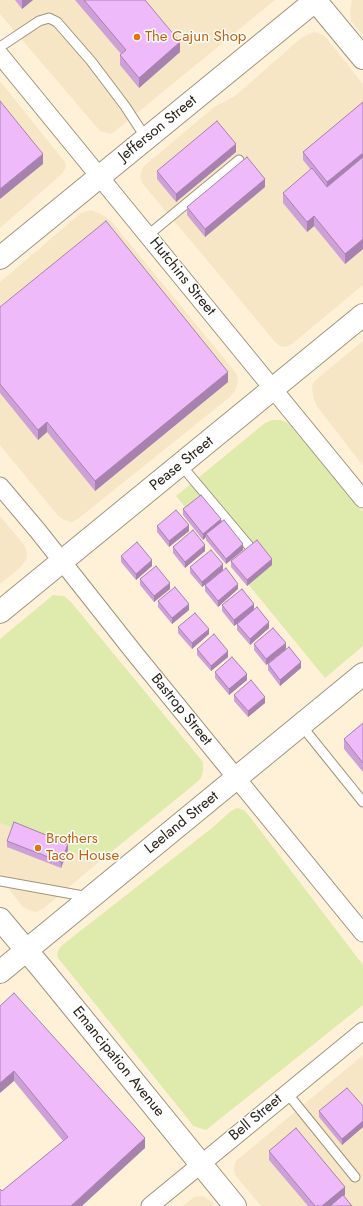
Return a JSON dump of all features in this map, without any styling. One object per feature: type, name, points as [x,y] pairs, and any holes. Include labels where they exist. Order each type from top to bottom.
[{"type":"street","points":[[316,0],[363,58]]},
{"type":"street","name":"Jefferson Street","points":[[0,258],[316,0]]},
{"type":"street","name":"Hutchins Street","points":[[0,56],[363,499]]},
{"type":"street","name":"Pease Street","points":[[3,605],[62,561],[363,315]]},
{"type":"street","name":"Bastrop Street","points":[[0,486],[363,933]]},
{"type":"street","name":"Leeland Street","points":[[0,972],[363,674]]},
{"type":"street","name":"Emancipation Avenue","points":[[0,919],[235,1206]]},
{"type":"street","name":"Bell Street","points":[[150,1206],[363,1031]]},
{"type":"lane","points":[[0,47],[39,21],[48,18],[57,22],[95,67],[125,106],[146,138]]},
{"type":"lane","points":[[148,236],[239,160]]},
{"type":"lane","points":[[181,465],[249,546]]},
{"type":"lane","points":[[301,725],[363,802]]},
{"type":"lane","points":[[0,881],[91,897]]},
{"type":"lane","points":[[287,1093],[355,1177]]},
{"type":"shaded area","points":[[0,0],[275,0],[110,134],[100,131],[0,14]]},
{"type":"shaded area","points":[[352,0],[363,0],[363,35],[351,21],[350,10]]},
{"type":"shaded area","points":[[314,32],[324,35],[363,84],[363,285],[292,344],[286,347],[280,346],[275,342],[142,183],[140,176],[143,167],[214,107],[235,96],[301,38]]},
{"type":"shaded area","points":[[0,81],[65,162],[66,167],[62,174],[0,228]]},
{"type":"shaded area","points":[[91,210],[101,214],[111,221],[237,374],[238,382],[235,391],[230,397],[79,518],[72,522],[64,520],[58,516],[0,445],[0,282],[81,213]]},
{"type":"shaded area","points":[[363,341],[363,466],[316,405],[312,386],[319,377]]},
{"type":"shaded area","points":[[0,516],[25,546],[27,554],[26,560],[20,568],[0,584]]},
{"type":"shaded area","points":[[0,823],[90,859],[100,861],[44,908],[36,912],[29,910],[23,907],[0,878]]},
{"type":"shaded area","points":[[363,1055],[363,1206],[261,1206],[236,1176],[234,1170],[237,1160]]},
{"type":"shaded area","points":[[203,1196],[215,1206],[183,1206],[194,1197]]},
{"type":"green space","points":[[272,420],[281,420],[288,423],[363,512],[363,646],[325,678],[176,496],[265,423]]},
{"type":"green space","points":[[53,595],[64,596],[71,602],[203,762],[201,778],[196,783],[100,861],[90,859],[0,823],[0,639]]},
{"type":"green space","points":[[237,808],[244,810],[250,817],[363,965],[363,1005],[206,1130],[193,1126],[58,958],[57,953],[61,946],[212,828],[231,811]]},
{"type":"building","points":[[84,0],[145,0],[180,42],[139,78],[120,55],[126,50]]},
{"type":"building","points":[[0,101],[43,154],[0,189]]},
{"type":"building","points":[[363,102],[363,153],[327,182],[303,152]]},
{"type":"building","points":[[217,121],[236,144],[176,194],[157,171]]},
{"type":"building","points":[[247,157],[265,179],[205,229],[187,207]]},
{"type":"building","points":[[363,157],[363,239],[345,254],[314,216],[307,222],[283,193],[312,168],[327,187]]},
{"type":"building","points":[[106,221],[228,372],[95,481],[47,422],[38,430],[0,384],[0,307]]},
{"type":"building","points":[[201,495],[221,519],[203,534],[183,509]]},
{"type":"building","points":[[176,510],[189,525],[169,541],[157,526]]},
{"type":"building","points":[[224,520],[243,544],[226,559],[206,534]]},
{"type":"building","points":[[193,530],[205,545],[185,562],[173,547]]},
{"type":"building","points":[[257,540],[272,559],[247,580],[231,561]]},
{"type":"building","points":[[137,542],[152,560],[136,574],[121,556]]},
{"type":"building","points":[[211,550],[223,564],[202,582],[190,567]]},
{"type":"building","points":[[156,566],[170,583],[154,596],[140,579]]},
{"type":"building","points":[[226,568],[238,584],[218,601],[205,585]]},
{"type":"building","points":[[175,587],[189,604],[172,618],[158,601]]},
{"type":"building","points":[[242,589],[254,604],[234,620],[222,605]]},
{"type":"building","points":[[257,607],[269,622],[250,639],[237,624]]},
{"type":"building","points":[[195,613],[209,629],[192,643],[178,627]]},
{"type":"building","points":[[273,628],[286,643],[266,659],[254,644]]},
{"type":"building","points":[[214,634],[228,651],[211,666],[197,649]]},
{"type":"building","points":[[289,647],[301,662],[280,680],[268,664]]},
{"type":"building","points":[[232,657],[247,674],[229,689],[215,672]]},
{"type":"building","points":[[251,680],[265,697],[248,711],[234,695]]},
{"type":"building","points":[[363,723],[363,763],[344,739]]},
{"type":"building","name":"Brothers Taco House","points":[[14,822],[68,844],[61,862],[7,841]]},
{"type":"building","points":[[14,993],[145,1138],[71,1206],[0,1206],[0,1189],[2,1191],[68,1137],[14,1071],[0,1083],[0,1006]]},
{"type":"building","points":[[347,1088],[363,1106],[363,1121],[342,1139],[319,1111]]},
{"type":"building","points":[[296,1128],[345,1187],[322,1206],[315,1206],[269,1151]]},
{"type":"building","points":[[343,1195],[352,1206],[330,1206]]},
{"type":"place","name":"The Cajun Shop","points":[[137,37]]},
{"type":"place","name":"Brothers Taco House","points":[[38,848]]}]
